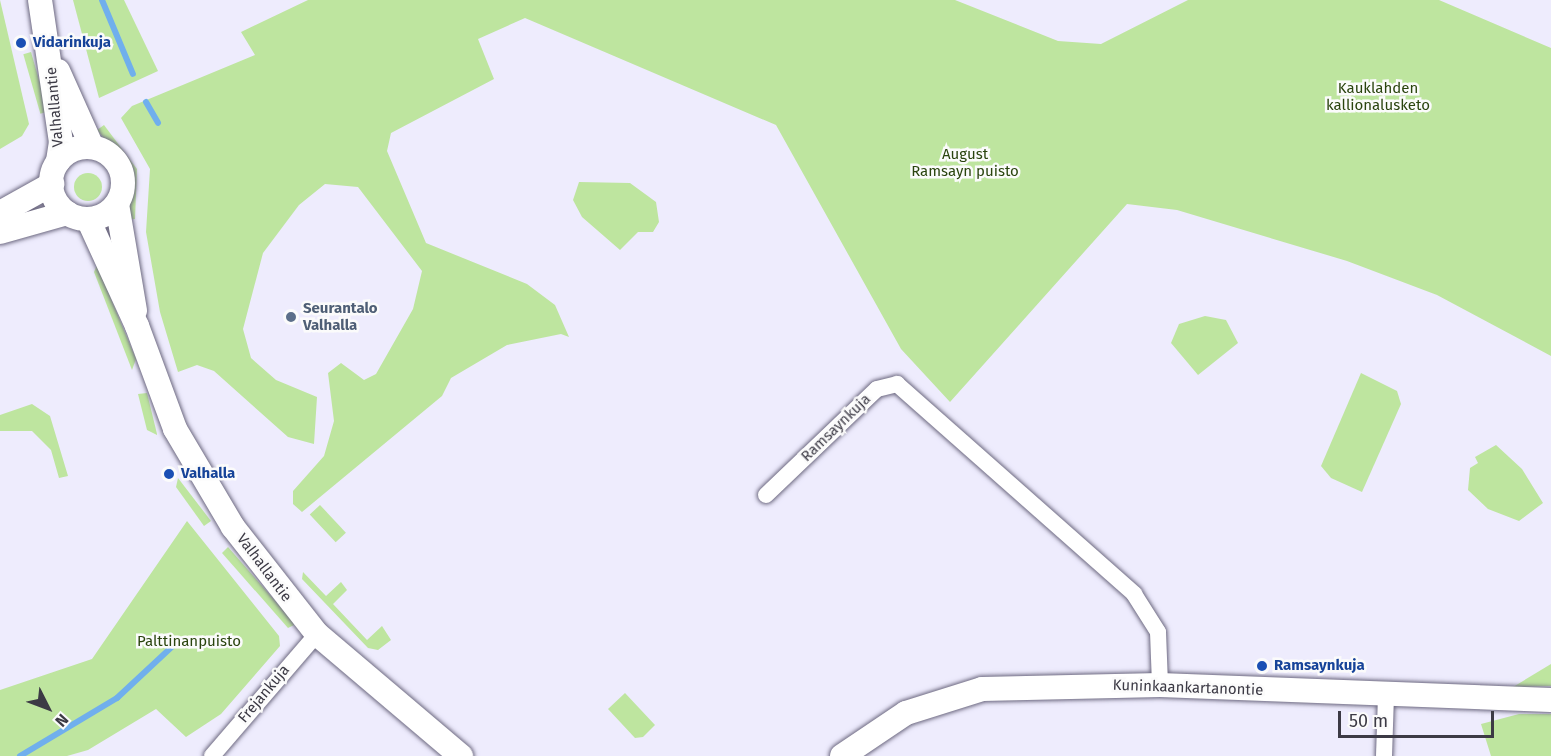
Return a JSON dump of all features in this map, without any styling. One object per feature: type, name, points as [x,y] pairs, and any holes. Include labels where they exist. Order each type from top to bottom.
[{"type":"street","name":"Valhallantie","points":[[40,0],[50,52],[62,142],[55,173]]},
{"type":"street","name":"Valhallantie","points":[[50,52],[92,147]]},
{"type":"street","points":[[0,213],[55,173],[73,150],[92,147],[111,156],[122,174],[117,204],[77,216],[0,232]]},
{"type":"street","points":[[55,173],[77,216]]},
{"type":"street","name":"Valhallantie","points":[[117,204],[137,326]]},
{"type":"street","name":"Valhallantie","points":[[77,216],[137,326],[175,429],[208,489],[260,565],[317,634],[461,756]]},
{"type":"street","name":"Ramsaynkuja","points":[[766,495],[877,389],[897,384],[1134,594],[1158,632],[1160,685]]},
{"type":"street","name":"Frejankuja","points":[[212,756],[317,634]]},
{"type":"street","name":"Kuninkaankartanontie","points":[[845,755],[906,713],[982,689],[1160,685],[1386,696],[1551,700]]},
{"type":"street","points":[[1384,756],[1386,696]]},
{"type":"green space","points":[[0,0],[29,124],[22,136],[0,149]]},
{"type":"green space","points":[[73,0],[124,0],[158,71],[99,98]]},
{"type":"green space","name":"August Ramsayn puisto","points":[[308,0],[955,0],[1058,41],[1101,44],[1188,0],[1439,0],[1551,48],[1551,356],[1437,295],[1347,261],[1177,210],[1127,204],[950,402],[901,349],[776,125],[525,18],[478,39],[494,79],[391,133],[387,151],[426,243],[527,284],[555,305],[569,337],[561,334],[507,345],[451,378],[442,396],[302,512],[293,504],[293,491],[324,456],[334,421],[328,373],[341,363],[364,380],[376,374],[413,309],[422,271],[358,187],[325,184],[299,205],[263,253],[243,329],[251,358],[276,380],[317,397],[314,444],[288,437],[214,371],[197,365],[178,372],[160,312],[146,232],[150,169],[121,118],[132,106],[255,55],[241,32]]},
{"type":"green space","points":[[31,52],[48,112],[40,114],[23,54]]},
{"type":"green space","points":[[104,125],[137,169],[135,219],[126,220],[129,169],[97,130]]},
{"type":"green space","points":[[88,173],[98,177],[102,187],[98,197],[88,201],[78,197],[74,187],[78,177]]},
{"type":"green space","points":[[579,182],[630,183],[656,202],[659,222],[653,232],[638,232],[620,250],[582,217],[573,200]]},
{"type":"green space","points":[[97,265],[136,359],[132,370],[94,272]]},
{"type":"green space","points":[[1205,316],[1226,320],[1238,343],[1198,375],[1171,343],[1179,324]]},
{"type":"green space","points":[[1361,373],[1397,391],[1401,404],[1362,492],[1331,478],[1321,466]]},
{"type":"green space","points":[[147,393],[157,435],[147,430],[138,394]]},
{"type":"green space","points":[[32,404],[50,416],[68,476],[59,478],[51,450],[32,431],[0,431],[0,415]]},
{"type":"green space","points":[[1496,445],[1522,469],[1543,503],[1519,521],[1488,509],[1468,490],[1470,468],[1478,463],[1475,457]]},
{"type":"green space","points":[[178,478],[211,521],[204,526],[176,487]]},
{"type":"green space","points":[[320,505],[346,533],[336,542],[310,515]]},
{"type":"green space","name":"Palttinanpuisto","points":[[187,521],[279,636],[280,646],[221,714],[186,737],[156,709],[88,750],[67,756],[0,756],[0,690],[92,659]]},
{"type":"green space","points":[[228,547],[294,625],[288,628],[222,553]]},
{"type":"green space","points":[[303,572],[326,596],[341,582],[347,590],[333,604],[367,640],[382,626],[391,640],[378,650],[368,648],[302,579]]},
{"type":"green space","points":[[1551,664],[1551,686],[1513,687]]},
{"type":"green space","points":[[625,693],[655,725],[643,737],[635,738],[608,709]]},
{"type":"green space","points":[[1519,714],[1551,714],[1551,756],[1491,756],[1481,724]]},
{"type":"waterway","points":[[102,0],[133,74]]},
{"type":"waterway","points":[[146,102],[158,123]]},
{"type":"waterway","points":[[20,756],[117,698],[175,644]]},
{"type":"place","name":"Vidarinkuja","points":[[21,43]]},
{"type":"place","name":"Seurantalo Valhalla","points":[[291,317]]},
{"type":"place","name":"Valhalla","points":[[169,474]]},
{"type":"place","name":"Ramsaynkuja","points":[[1262,666]]},
{"type":"park label","name":"Kauklahden kallionalusketo","points":[[1378,96]]}]
